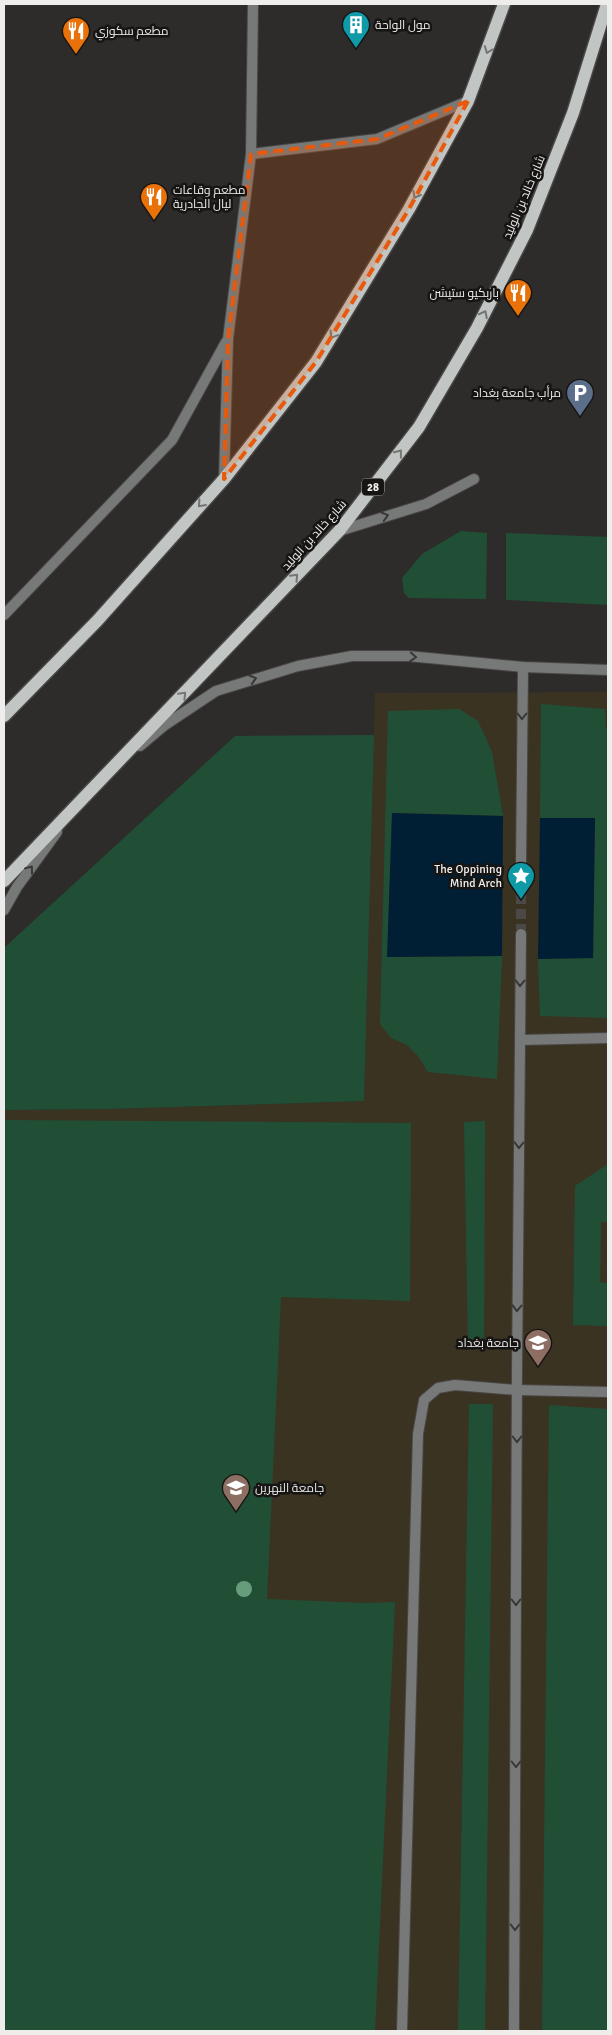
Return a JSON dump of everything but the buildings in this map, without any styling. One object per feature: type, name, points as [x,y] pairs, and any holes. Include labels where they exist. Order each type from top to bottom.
[{"type":"main road","points":[[4,716],[97,621],[224,479],[316,362],[409,209],[468,101],[504,4]]},
{"type":"main road","name":"شارع خالد بن الوليد","points":[[4,881],[339,531],[419,427],[477,328],[527,230],[570,122],[607,4]]},
{"type":"street","points":[[224,479],[228,339],[251,154],[253,4]]},
{"type":"street","points":[[251,154],[378,138],[468,101]]},
{"type":"street","points":[[4,615],[172,440],[228,339]]},
{"type":"street","points":[[339,531],[426,504],[474,480]]},
{"type":"street","points":[[111,770],[165,725],[216,690],[298,666],[352,656],[408,656],[523,668],[608,670]]},
{"type":"street","points":[[522,865],[523,668]]},
{"type":"street","points":[[4,910],[17,887],[80,802]]},
{"type":"street","points":[[514,2031],[521,934]]},
{"type":"street","points":[[520,1040],[608,1038]]},
{"type":"street","points":[[402,2031],[418,1434],[424,1400],[438,1388],[455,1385],[468,1388],[608,1392]]},
{"type":"highlighted area","points":[[468,101],[409,209],[316,362],[224,479],[228,339],[251,154],[377,139]]},
{"type":"shaded area","name":"جامعة النهرين","points":[[608,692],[608,2031],[4,2031],[4,1110],[108,1109],[364,1101],[375,693]]},
{"type":"green space","points":[[461,531],[487,533],[486,599],[409,598],[404,593],[402,578],[422,554]]},
{"type":"green space","points":[[506,533],[608,537],[608,605],[506,600]]},
{"type":"green space","points":[[541,704],[605,709],[608,732],[608,1018],[540,1016],[538,959],[593,958],[595,818],[540,818]]},
{"type":"green space","points":[[459,709],[478,721],[492,752],[503,816],[392,813],[388,957],[502,956],[497,1079],[428,1072],[418,1056],[407,1045],[391,1038],[380,1024],[388,711]]},
{"type":"green space","points":[[374,735],[364,1101],[108,1109],[4,1110],[4,948],[235,736]]},
{"type":"green space","name":"جامعة النهرين","points":[[4,1120],[411,1123],[410,1301],[281,1297],[267,1599],[364,1603],[395,1602],[375,2031],[4,2031]]},
{"type":"green space","points":[[485,1121],[484,1346],[468,1346],[464,1122]]},
{"type":"green space","points":[[608,1164],[608,1222],[601,1222],[600,1282],[608,1283],[608,1326],[573,1325],[575,1186]]},
{"type":"green space","points":[[469,1404],[493,1404],[485,2031],[458,2031]]},
{"type":"green space","points":[[549,1405],[608,1409],[608,2031],[542,2031]]},
{"type":"water","points":[[392,813],[503,816],[502,956],[387,957]]},
{"type":"water","points":[[540,818],[595,818],[593,958],[538,959]]},
{"type":"tunnel","points":[[521,865],[521,934]]},
{"type":"place","name":"مول الواحة","points":[[356,49]]},
{"type":"place","name":"مطعم سكوزي","points":[[76,55]]},
{"type":"place","name":"مطعم وقاعات ليال الجادرية","points":[[154,221]]},
{"type":"place","name":"باربكيو ستيشن","points":[[518,317]]},
{"type":"place","name":"مرأب جامعة بغداد","points":[[580,417]]},
{"type":"place","name":"The Oppining Mind Arch","points":[[521,900]]},
{"type":"place","name":"جامعة بغداد","points":[[538,1367]]},
{"type":"place","name":"جامعة النهرين","points":[[236,1512]]}]
